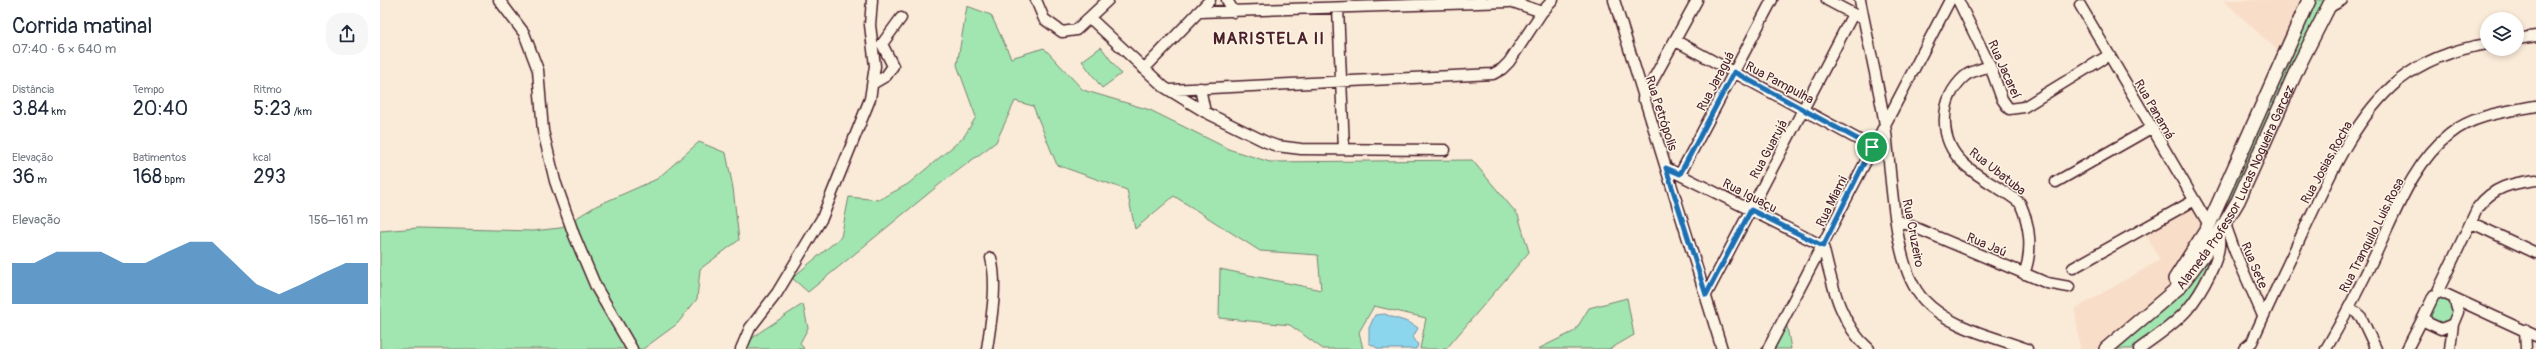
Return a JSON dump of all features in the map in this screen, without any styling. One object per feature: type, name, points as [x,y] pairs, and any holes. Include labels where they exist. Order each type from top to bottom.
[{"type":"main road","name":"Alameda Professor Lucas Nogueira Garcez","points":[[2096,349],[2151,305],[2174,280],[2191,257],[2209,225],[2309,0]]},
{"type":"main road","name":"Alameda Professor Lucas Nogueira Garcez","points":[[2106,349],[2179,287],[2222,229],[2256,161],[2298,67],[2330,4]]},
{"type":"main road","points":[[2245,145],[2247,158],[2256,161]]},
{"type":"main road","points":[[2220,198],[2222,229]]},
{"type":"street","points":[[499,0],[524,33],[538,70],[543,131],[555,180],[574,235],[596,287],[632,349]]},
{"type":"street","points":[[741,349],[750,328],[781,287],[822,218],[870,99],[874,83],[875,66],[870,25],[872,0]]},
{"type":"street","points":[[1036,0],[1044,19],[1062,32],[1076,30],[1108,0]]},
{"type":"street","points":[[1144,69],[1210,0]]},
{"type":"street","points":[[1227,0],[1234,12]]},
{"type":"street","points":[[1170,90],[1342,80],[1493,74],[1502,69],[1509,62],[1542,12],[1553,0]]},
{"type":"street","name":"Rua Petrópolis","points":[[1614,0],[1643,98],[1722,349]]},
{"type":"street","points":[[1643,98],[1676,41],[1697,0]]},
{"type":"street","name":"Rua Jaraguá","points":[[1680,174],[1772,0]]},
{"type":"street","points":[[1827,0],[1864,19]]},
{"type":"street","name":"Rua Cruzeiro","points":[[1860,0],[1884,124],[1902,254],[1909,277],[1923,299],[1940,315],[1961,325],[2027,349]]},
{"type":"street","name":"Rua Miami","points":[[1768,349],[1950,0]]},
{"type":"street","name":"Rua Jacareí","points":[[1958,0],[1990,66],[2004,104],[2009,109],[2017,110],[2109,55]]},
{"type":"street","points":[[2330,4],[2342,0]]},
{"type":"street","points":[[1198,12],[1234,12],[1508,1],[1542,12]]},
{"type":"street","name":"Rua Panamá","points":[[2080,5],[2193,201],[2209,225]]},
{"type":"street","points":[[1338,8],[1344,149]]},
{"type":"street","name":"Rua Guarujá","points":[[1706,295],[1853,14]]},
{"type":"street","points":[[874,83],[886,76],[893,66],[882,44],[901,18]]},
{"type":"street","points":[[1090,18],[1159,83],[1205,112],[1277,146],[1300,150],[1445,150]]},
{"type":"street","points":[[2524,38],[2536,36]]},
{"type":"street","name":"Rua Pampulha","points":[[1676,41],[1872,147]]},
{"type":"street","name":"Rua Josias Rocha","points":[[2244,349],[2254,346],[2263,316],[2333,171],[2352,137],[2376,104],[2398,81],[2430,61],[2467,48],[2480,45]]},
{"type":"street","name":"Rua Ubatuba","points":[[1990,66],[1966,75],[1953,89],[1945,108],[1946,132],[1953,151],[1963,163],[2020,203],[2025,212],[2030,248],[2030,260],[2024,274]]},
{"type":"street","points":[[1200,88],[1205,112]]},
{"type":"street","name":"Rua Tranquilo Luis Rosa","points":[[2326,349],[2350,307],[2401,198],[2431,152],[2451,132],[2474,121],[2508,111],[2536,106]]},
{"type":"street","points":[[2056,182],[2151,128]]},
{"type":"street","name":"Rua Iguaçu","points":[[1666,168],[1823,246]]},
{"type":"street","points":[[2407,349],[2472,223],[2480,203],[2500,187],[2536,180]]},
{"type":"street","points":[[2073,268],[2193,201]]},
{"type":"street","name":"Rua Jaú","points":[[1897,220],[2047,283],[2069,287]]},
{"type":"street","points":[[2472,223],[2536,253]]},
{"type":"street","points":[[2139,349],[2187,310],[2204,283],[2219,250],[2222,229]]},
{"type":"street","name":"Rua Sete","points":[[2222,229],[2235,252],[2263,316]]},
{"type":"street","points":[[1823,246],[1836,295],[1845,321],[1860,341],[1869,349]]},
{"type":"street","points":[[2219,250],[2235,252]]},
{"type":"street","points":[[987,349],[994,268],[991,258]]},
{"type":"street","points":[[2199,262],[2204,283]]},
{"type":"street","points":[[2448,269],[2453,297],[2458,312]]},
{"type":"street","points":[[2437,293],[2453,297],[2472,305],[2536,336]]},
{"type":"street","points":[[2450,345],[2453,324],[2458,312],[2472,305]]},
{"type":"street","points":[[2350,307],[2361,316],[2376,349]]},
{"type":"street","points":[[2424,316],[2437,328],[2450,345]]},
{"type":"street","points":[[2414,335],[2453,324]]},
{"type":"street","points":[[2525,330],[2526,349]]},
{"type":"shaded area","points":[[2223,0],[2315,0],[2288,60]]},
{"type":"shaded area","points":[[2193,201],[2212,234],[2196,261],[2104,349],[2080,349],[2075,309],[2160,260],[2143,229]]},
{"type":"green space","points":[[2315,0],[2336,0],[2295,80],[2201,292],[2138,349],[2108,349],[2179,286]]},
{"type":"green space","points":[[967,6],[991,15],[1011,58],[1044,48],[1083,90],[1150,110],[1231,150],[1270,162],[1472,160],[1518,215],[1529,252],[1446,349],[1420,349],[1426,318],[1374,306],[1359,332],[1363,349],[1323,349],[1290,325],[1219,318],[1220,269],[1321,290],[1318,255],[1260,251],[1174,196],[1135,229],[1127,190],[1057,165],[1033,106],[1015,101],[996,142],[940,184],[808,292],[792,278],[841,237],[849,197],[879,200],[908,184],[963,138],[976,117],[957,65]]},
{"type":"green space","points":[[1101,47],[1121,74],[1102,88],[1082,61]]},
{"type":"green space","points":[[699,142],[726,153],[733,188],[739,240],[700,269],[697,299],[677,324],[643,349],[380,349],[380,231],[418,228],[533,231],[560,228],[596,206],[657,179]]},
{"type":"green space","points":[[2439,296],[2449,299],[2452,313],[2449,319],[2443,324],[2433,323],[2429,315]]},
{"type":"green space","points":[[1627,298],[1634,335],[1610,349],[1538,349],[1575,331],[1589,308]]},
{"type":"green space","points":[[803,304],[808,328],[800,343],[804,349],[739,349],[760,332]]},
{"type":"green space","points":[[1785,316],[1791,349],[1766,349]]},
{"type":"water","points":[[1385,314],[1410,323],[1418,328],[1413,337],[1418,345],[1416,349],[1379,349],[1369,343],[1369,328],[1375,315]]},
{"type":"district","name":"MARISTELA II","points":[[1269,38]]},
{"type":"route","points":[[1734,72],[1872,147],[1823,246],[1751,210],[1706,295],[1666,168],[1680,174],[1734,72]]}]
